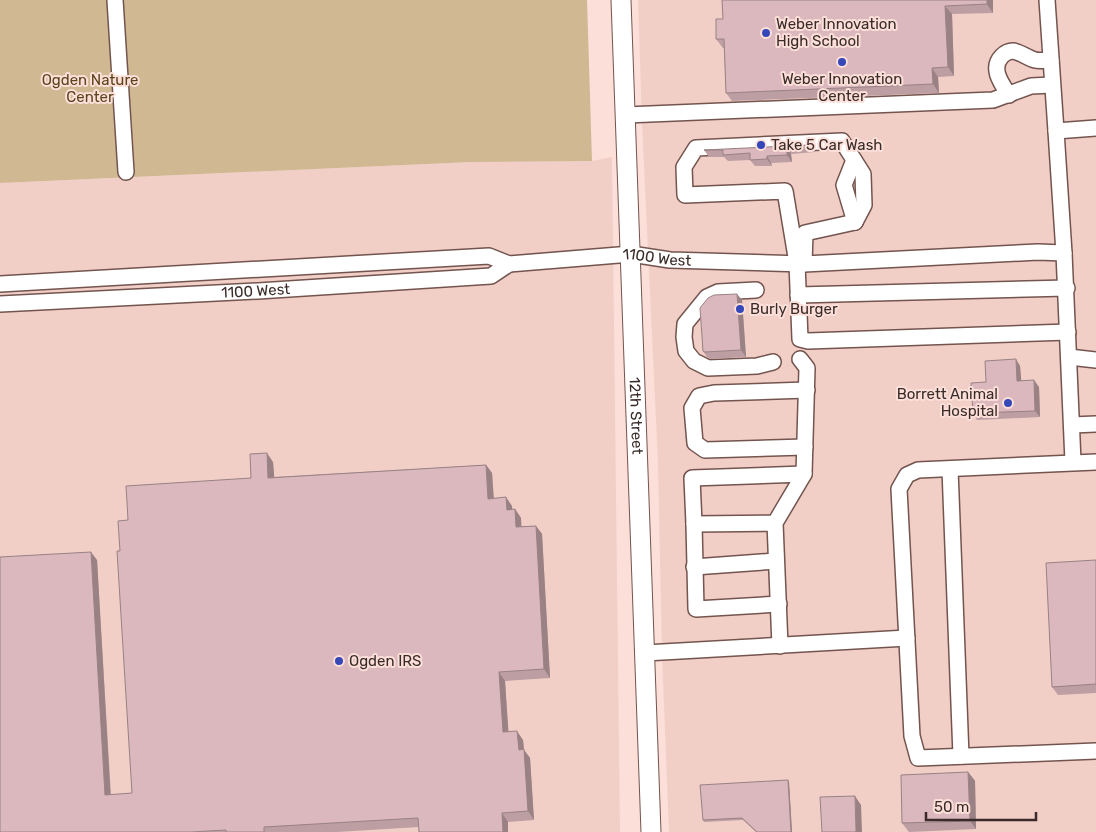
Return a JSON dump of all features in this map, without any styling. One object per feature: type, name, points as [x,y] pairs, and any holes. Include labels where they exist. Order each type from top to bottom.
[{"type":"main road","name":"12th Street","points":[[621,0],[651,832]]},
{"type":"street","points":[[115,0],[126,172]]},
{"type":"street","points":[[1047,0],[1067,288],[1073,462]]},
{"type":"street","points":[[1009,95],[998,79],[996,70],[998,61],[1004,54],[1011,51],[1036,60],[1051,60]]},
{"type":"street","points":[[626,115],[993,100],[1031,86],[1052,85]]},
{"type":"street","points":[[1056,131],[1096,128]]},
{"type":"street","points":[[800,264],[785,191],[684,195],[684,167],[696,148],[842,140],[854,160],[844,185],[855,222],[805,233],[798,295],[800,339],[808,341],[1068,332]]},
{"type":"street","name":"1100 West","points":[[0,284],[489,256],[509,264],[630,254],[670,260],[800,264],[1038,252],[1064,253]]},
{"type":"street","points":[[447,258],[448,280]]},
{"type":"street","name":"1100 West","points":[[0,304],[258,292],[448,280],[491,276],[509,264]]},
{"type":"street","points":[[798,295],[1067,288]]},
{"type":"street","points":[[756,290],[718,292],[707,297],[685,324],[686,351],[694,361],[708,368],[757,366],[773,362]]},
{"type":"street","points":[[1069,357],[1096,360]]},
{"type":"street","points":[[780,646],[776,523],[804,474],[807,368],[800,359]]},
{"type":"street","points":[[805,447],[705,450],[694,443],[692,408],[699,396],[714,392],[807,390]]},
{"type":"street","points":[[1072,425],[1096,424]]},
{"type":"street","points":[[1096,462],[918,470],[907,474],[899,489],[912,736],[918,758],[1096,751]]},
{"type":"street","points":[[950,469],[961,756]]},
{"type":"street","points":[[779,604],[696,609],[692,478],[804,474]]},
{"type":"street","points":[[694,524],[776,523]]},
{"type":"street","points":[[694,567],[776,561]]},
{"type":"street","points":[[645,653],[907,638]]},
{"type":"shaded area","points":[[638,0],[1096,0],[1096,832],[669,832],[662,654],[658,462]]},
{"type":"shaded area","points":[[612,157],[620,832],[0,832],[0,183],[471,162],[592,161]]},
{"type":"green space","name":"Ogden Nature Center","points":[[0,0],[587,0],[592,161],[471,162],[0,183]]},
{"type":"building","name":"Weber Innovation Center","points":[[722,0],[987,0],[987,4],[945,6],[948,67],[932,68],[933,84],[726,93],[724,39],[716,39],[716,19],[723,19]]},
{"type":"building","points":[[810,145],[787,147],[787,155],[767,156],[767,159],[750,160],[750,153],[723,155],[723,150],[704,150]]},
{"type":"building","points":[[737,294],[741,350],[703,351],[700,308],[708,298],[714,295]]},
{"type":"building","name":"Borrett Animal Hospital","points":[[1016,359],[1017,381],[1034,380],[1035,411],[973,413],[971,383],[986,382],[985,361]]},
{"type":"building","name":"Ogden IRS","points":[[267,453],[268,478],[486,465],[488,499],[506,497],[507,510],[515,509],[516,527],[536,526],[544,669],[499,672],[503,732],[517,731],[519,750],[524,749],[528,811],[502,813],[503,832],[419,832],[418,818],[264,827],[264,832],[226,832],[226,830],[191,832],[0,832],[0,557],[91,552],[105,795],[132,793],[117,551],[120,551],[118,521],[128,520],[126,486],[251,478],[250,454]]},
{"type":"building","points":[[1096,560],[1096,684],[1052,687],[1046,563]]},
{"type":"building","points":[[968,772],[970,821],[902,823],[901,775]]},
{"type":"building","points":[[788,780],[791,832],[757,832],[742,818],[703,820],[700,785]]},
{"type":"building","points":[[855,796],[856,832],[822,832],[820,797]]},
{"type":"place","name":"Weber Innovation High School","points":[[766,33]]},
{"type":"place","name":"Weber Innovation Center","points":[[842,62]]},
{"type":"place","name":"Take 5 Car Wash","points":[[761,145]]},
{"type":"place","name":"Burly Burger","points":[[740,309]]},
{"type":"place","name":"Borrett Animal Hospital","points":[[1008,403]]},
{"type":"place","name":"Ogden IRS","points":[[339,661]]}]
